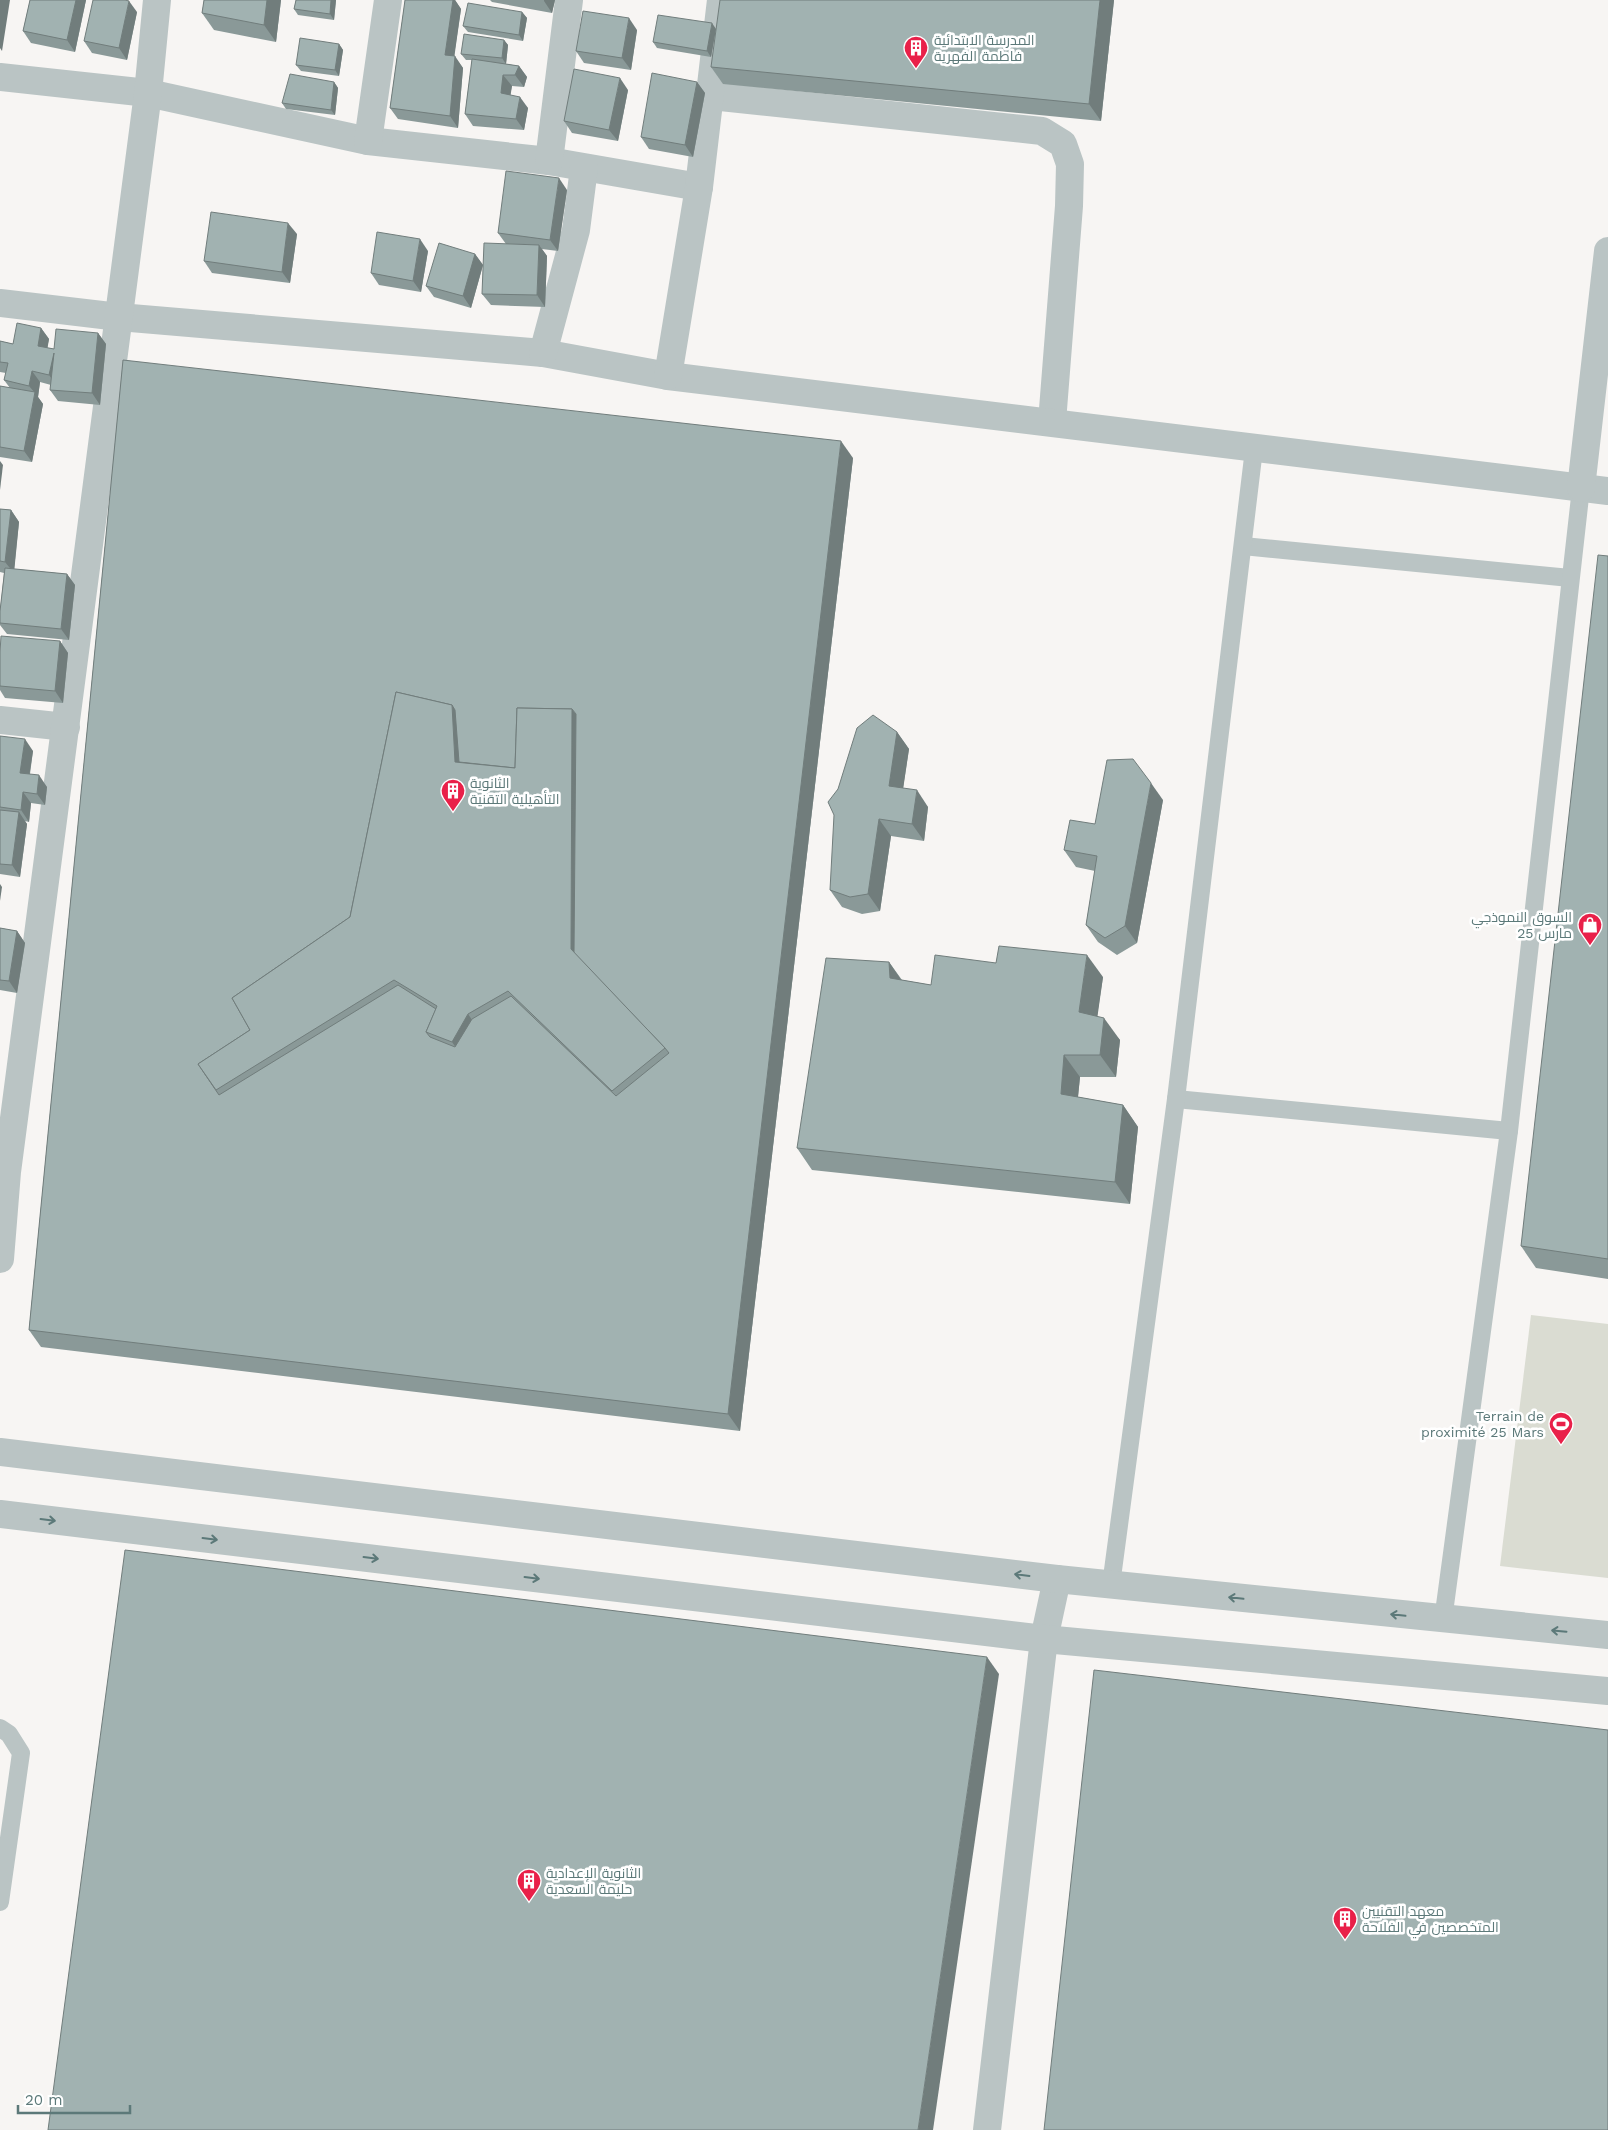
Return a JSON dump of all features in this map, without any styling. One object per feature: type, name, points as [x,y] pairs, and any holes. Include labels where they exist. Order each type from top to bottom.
[{"type":"street","points":[[0,1259],[4,1171],[66,726],[148,93],[157,0]]},
{"type":"street","points":[[368,141],[388,0]]},
{"type":"street","points":[[548,161],[568,0]]},
{"type":"street","points":[[668,376],[699,187],[721,0]]},
{"type":"street","points":[[0,77],[148,93],[368,141],[548,161],[699,187]]},
{"type":"street","points":[[711,96],[1042,130],[1063,144],[1070,164],[1069,206],[1052,422]]},
{"type":"street","points":[[543,354],[576,230],[584,168]]},
{"type":"street","points":[[1581,488],[1608,251]]},
{"type":"street","points":[[0,303],[119,317],[543,354],[668,376],[1608,491]]},
{"type":"street","points":[[0,720],[66,726]]},
{"type":"street","points":[[0,1452],[1057,1579],[1443,1620],[1608,1635]]},
{"type":"street","points":[[0,1514],[1044,1639],[1608,1691]]},
{"type":"street","points":[[987,2130],[1044,1639],[1057,1579]]},
{"type":"lane","points":[[1111,1585],[1176,1099],[1254,448]]},
{"type":"lane","points":[[1443,1620],[1509,1131],[1581,488]]},
{"type":"lane","points":[[1243,546],[1570,578]]},
{"type":"lane","points":[[1176,1099],[1509,1131]]},
{"type":"lane","points":[[0,1728],[9,1734],[22,1753],[0,1902]]},
{"type":"shaded area","name":"Terrain de proximité 25 Mars","points":[[1531,1315],[1608,1324],[1608,1578],[1500,1566]]},
{"type":"building","points":[[30,0],[76,0],[67,40],[23,31]]},
{"type":"building","points":[[93,0],[129,1],[119,48],[84,41]]},
{"type":"building","points":[[204,0],[267,0],[264,25],[202,13]]},
{"type":"building","points":[[296,0],[331,0],[330,14],[294,9]]},
{"type":"building","points":[[405,0],[453,0],[445,55],[455,56],[450,116],[390,108]]},
{"type":"building","name":"المدرسة الابتدائية فاطمة الفهرية","points":[[720,0],[1100,0],[1089,104],[711,67]]},
{"type":"building","points":[[468,3],[522,12],[519,35],[463,26]]},
{"type":"building","points":[[583,11],[629,18],[622,58],[576,51]]},
{"type":"building","points":[[658,15],[712,23],[707,51],[653,42]]},
{"type":"building","points":[[464,34],[504,40],[502,58],[461,54]]},
{"type":"building","points":[[300,38],[339,44],[335,70],[296,65]]},
{"type":"building","points":[[472,59],[519,66],[515,75],[503,75],[501,93],[520,97],[516,119],[465,114]]},
{"type":"building","points":[[574,69],[620,78],[609,130],[564,121]]},
{"type":"building","points":[[652,73],[697,82],[685,145],[641,137]]},
{"type":"building","points":[[290,74],[334,82],[331,110],[282,103]]},
{"type":"building","points":[[506,171],[559,178],[550,240],[498,233]]},
{"type":"building","points":[[211,212],[288,223],[282,272],[204,261]]},
{"type":"building","points":[[377,232],[420,239],[413,281],[371,273]]},
{"type":"building","points":[[439,243],[475,254],[463,296],[426,286]]},
{"type":"building","points":[[484,243],[539,245],[537,295],[482,294]]},
{"type":"building","points":[[17,323],[41,328],[38,346],[54,349],[56,329],[98,333],[92,393],[50,390],[54,353],[49,375],[32,371],[29,386],[4,380],[8,363],[0,362],[0,341],[13,344]]},
{"type":"building","name":"الثانوية التأهيلية التقنية","points":[[123,360],[841,441],[728,1414],[29,1330]],"holes":[[[396,692],[452,705],[455,710],[459,762],[515,768],[517,708],[572,709],[576,714],[574,953],[669,1053],[616,1096],[511,996],[472,1019],[455,1047],[430,1037],[426,1032],[436,1009],[398,985],[219,1095],[198,1064],[250,1030],[232,998],[350,917]]]},
{"type":"building","points":[[0,386],[35,392],[24,451],[0,447]]},
{"type":"building","points":[[0,509],[11,510],[5,562],[0,561]]},
{"type":"building","name":"السوق النموذجي 25 مارس","points":[[1598,555],[1608,556],[1608,1259],[1521,1246]]},
{"type":"building","points":[[5,568],[67,574],[61,629],[0,623]]},
{"type":"building","points":[[1,636],[60,641],[55,691],[0,686]]},
{"type":"building","points":[[396,692],[452,705],[455,762],[515,768],[517,708],[572,709],[571,949],[665,1048],[612,1091],[508,991],[468,1014],[452,1042],[426,1032],[437,1006],[394,980],[216,1090],[198,1064],[250,1030],[232,998],[350,917]]},
{"type":"building","points":[[873,715],[897,732],[889,786],[917,790],[912,824],[879,819],[868,894],[850,897],[830,890],[834,815],[828,802],[838,789],[857,728]]},
{"type":"building","points":[[0,736],[25,739],[20,773],[39,775],[37,794],[23,792],[21,810],[0,807]]},
{"type":"building","points":[[1133,759],[1151,783],[1125,926],[1105,938],[1086,925],[1097,856],[1064,850],[1070,820],[1095,824],[1107,760]]},
{"type":"building","points":[[0,810],[19,812],[12,865],[0,864]]},
{"type":"building","points":[[0,928],[17,931],[9,981],[0,980]]},
{"type":"building","points":[[999,946],[1087,955],[1079,1012],[1104,1018],[1100,1055],[1064,1055],[1061,1094],[1123,1105],[1115,1182],[797,1148],[826,958],[889,962],[890,978],[931,985],[935,955],[996,963]]},
{"type":"building","name":"الثانوية الإعدادية حليمة السعدية","points":[[125,1550],[987,1657],[918,2130],[48,2130]]},
{"type":"building","name":"معهد التقنيين المتخصصين في الفلاحة","points":[[1094,1670],[1608,1730],[1608,2130],[1044,2130]]},
{"type":"place","name":"المدرسة الابتدائية فاطمة الفهرية","points":[[916,69]]},
{"type":"place","name":"الثانوية التأهيلية التقنية","points":[[453,812]]},
{"type":"place","name":"السوق النموذجي 25 مارس","points":[[1590,946]]},
{"type":"place","name":"Terrain de proximité 25 Mars","points":[[1561,1445]]},
{"type":"place","name":"الثانوية الإعدادية حليمة السعدية","points":[[529,1902]]},
{"type":"place","name":"معهد التقنيين المتخصصين في الفلاحة","points":[[1345,1940]]}]
